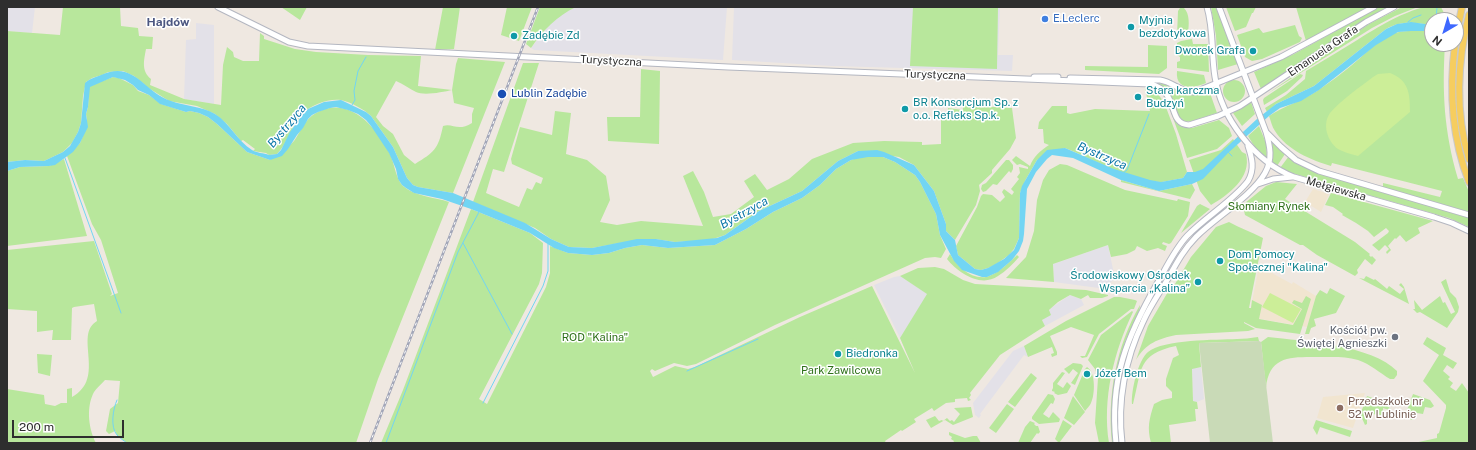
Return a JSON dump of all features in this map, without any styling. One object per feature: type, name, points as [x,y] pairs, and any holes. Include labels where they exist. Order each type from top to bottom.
[{"type":"main road","name":"Turystyczna","points":[[218,7],[287,41],[308,46],[728,67],[1142,83],[1153,85],[1162,89],[1167,94],[1181,124],[1195,124],[1227,112]]},
{"type":"main road","points":[[1207,7],[1212,29],[1216,83]]},
{"type":"main road","points":[[1219,7],[1244,72]]},
{"type":"main road","name":"Emanuela Grafa","points":[[1216,83],[1288,54],[1374,7]]},
{"type":"main road","name":"Emanuela Grafa","points":[[1227,112],[1254,97],[1366,22],[1394,7]]},
{"type":"main road","points":[[1469,17],[1460,67],[1462,127],[1469,159]]},
{"type":"main road","points":[[1454,52],[1452,74],[1452,106],[1458,149],[1469,182]]},
{"type":"main road","name":"Mełgiewska","points":[[1244,72],[1266,132],[1288,154],[1310,168],[1469,215]]},
{"type":"main road","name":"Turystyczna","points":[[1013,78],[1041,77],[1160,80],[1183,90],[1192,92],[1216,83]]},
{"type":"main road","name":"Mełgiewska","points":[[1216,83],[1218,93],[1227,112],[1248,145],[1269,164],[1294,177],[1439,218],[1469,231]]},
{"type":"main road","points":[[1122,443],[1121,414],[1123,387],[1135,340],[1147,314],[1185,249],[1197,236],[1257,185],[1269,164],[1270,154],[1266,132]]},
{"type":"main road","points":[[1116,443],[1116,391],[1122,361],[1141,311],[1176,250],[1185,239],[1248,181],[1253,165],[1248,145]]},
{"type":"main road","points":[[1257,185],[1273,179],[1294,177]]},
{"type":"main road","points":[[1161,276],[1167,279]]},
{"type":"main road","points":[[1130,338],[1135,340]]},
{"type":"shaded area","points":[[7,7],[35,7],[32,33],[7,31]]},
{"type":"shaded area","points":[[576,7],[727,7],[723,60],[534,50],[531,48],[549,25],[563,13]]},
{"type":"shaded area","points":[[734,7],[1000,7],[998,55],[1013,55],[1012,71],[832,66],[732,60]]},
{"type":"shaded area","points":[[196,23],[214,25],[214,104],[184,99],[186,40],[196,39]]},
{"type":"shaded area","points":[[1313,189],[1329,194],[1321,212],[1305,202]]},
{"type":"shaded area","points":[[1108,245],[1115,279],[1106,285],[1106,289],[1054,282],[1053,264]]},
{"type":"shaded area","points":[[1259,266],[1292,284],[1293,282],[1316,296],[1307,327],[1249,317]]},
{"type":"shaded area","points":[[900,276],[928,294],[900,338],[874,285]]},
{"type":"shaded area","points":[[1070,295],[1081,299],[1084,305],[1045,326],[1042,321],[1051,308]]},
{"type":"shaded area","points":[[1024,346],[1028,357],[1024,355],[980,414],[981,415],[979,418],[975,415],[973,403],[1013,351]]},
{"type":"shaded area","points":[[1201,367],[1204,399],[1197,402],[1193,401],[1192,368]]},
{"type":"shaded area","name":"Przedszkole nr 52 w Lublinie","points":[[1365,393],[1353,428],[1317,418],[1323,397]]},
{"type":"green space","points":[[63,7],[120,7],[121,26],[138,28],[139,36],[153,37],[152,49],[146,49],[144,61],[144,69],[151,79],[150,85],[184,99],[221,105],[223,65],[227,47],[233,52],[234,57],[243,61],[259,61],[260,33],[264,36],[264,39],[295,49],[316,52],[421,56],[418,86],[452,90],[458,58],[505,62],[453,193],[413,185],[407,178],[393,147],[371,116],[361,108],[348,102],[331,100],[320,103],[306,110],[299,118],[281,150],[277,154],[269,155],[266,153],[253,151],[255,149],[243,140],[241,141],[227,124],[215,114],[197,106],[169,101],[147,87],[134,76],[123,71],[108,72],[86,82],[83,96],[81,123],[72,143],[63,152],[44,161],[25,160],[7,162],[7,31],[60,35]],"holes":[[[396,81],[416,92],[424,94],[452,90],[454,103],[474,108],[472,123],[463,127],[443,126],[434,150],[415,164],[404,155],[393,134],[383,126],[376,117]]]},
{"type":"green space","points":[[281,7],[307,7],[300,20]]},
{"type":"green space","points":[[443,7],[460,7],[454,49],[435,50]]},
{"type":"green space","points":[[507,7],[532,7],[519,41],[501,35]]},
{"type":"green space","points":[[540,7],[576,7],[551,24],[540,35],[531,48],[526,44]]},
{"type":"green space","points":[[913,7],[998,7],[997,69],[910,66]]},
{"type":"green space","points":[[1211,7],[1216,7],[1238,64],[1218,70],[1216,36]]},
{"type":"green space","points":[[1226,7],[1256,7],[1246,27],[1235,31]]},
{"type":"green space","points":[[1296,7],[1369,7],[1306,41]]},
{"type":"green space","points":[[1379,7],[1388,7],[1366,19],[1261,89],[1254,72],[1294,54]]},
{"type":"green space","points":[[1402,7],[1418,7],[1395,16],[1372,28],[1267,94],[1369,24]]},
{"type":"green space","points":[[1424,7],[1441,7],[1444,12],[1424,12],[1424,24],[1403,23],[1386,29],[1314,86],[1276,104],[1267,112],[1265,108],[1286,95],[1305,79],[1306,71],[1389,21]]},
{"type":"green space","points":[[1180,8],[1184,8],[1186,10],[1189,20],[1188,33],[1183,37],[1177,35],[1178,11]]},
{"type":"green space","points":[[1295,25],[1299,36],[1302,38],[1300,42],[1262,59],[1252,61],[1245,57],[1237,35],[1259,28],[1263,33]]},
{"type":"green space","points":[[1404,31],[1424,31],[1424,52],[1445,52],[1444,96],[1447,128],[1458,179],[1463,178],[1469,192],[1469,212],[1383,187],[1383,183],[1440,197],[1442,191],[1332,163],[1331,166],[1316,161],[1286,144],[1273,128],[1269,116],[1317,91],[1344,72],[1379,41],[1392,34]]},
{"type":"green space","points":[[1192,39],[1193,44],[1208,44],[1209,72],[1177,68],[1177,62],[1180,61],[1180,57],[1177,55],[1177,43]]},
{"type":"green space","points":[[1148,45],[1167,46],[1167,68],[1159,74],[1085,70],[1085,66],[1148,67]]},
{"type":"green space","points":[[523,63],[539,63],[504,172],[493,169],[486,193],[519,207],[527,188],[532,190],[536,182],[541,184],[543,178],[512,164],[511,159],[520,127],[552,135],[555,111],[571,113],[566,154],[587,160],[606,176],[610,200],[600,222],[617,225],[641,221],[703,226],[683,176],[693,171],[704,192],[713,217],[731,214],[754,197],[744,181],[755,174],[767,190],[789,179],[812,159],[853,143],[884,141],[922,142],[922,145],[941,144],[941,112],[948,114],[948,108],[963,110],[962,99],[979,100],[978,106],[1012,108],[1016,138],[1010,149],[992,170],[992,173],[979,185],[980,191],[976,205],[955,240],[946,231],[946,224],[934,191],[914,165],[899,157],[858,151],[838,161],[802,191],[759,211],[725,235],[710,240],[675,242],[642,239],[592,248],[569,247],[551,239],[535,228],[473,202]]},
{"type":"green space","points":[[641,69],[660,71],[659,144],[608,141],[607,117],[640,117]]},
{"type":"green space","points":[[1177,71],[1204,75],[1206,83],[1191,87],[1182,85],[1177,77]]},
{"type":"green space","points":[[1390,73],[1405,84],[1410,99],[1410,112],[1358,156],[1338,149],[1331,142],[1327,132],[1326,122],[1330,113],[1334,108],[1373,77],[1378,74]]},
{"type":"green space","points":[[1300,74],[1303,75],[1302,77],[1287,91],[1264,105],[1264,98]]},
{"type":"green space","points":[[113,77],[119,78],[133,85],[138,91],[149,95],[161,104],[186,112],[190,111],[199,113],[208,117],[247,152],[270,160],[292,144],[306,122],[316,113],[328,108],[340,108],[351,111],[370,125],[385,145],[391,156],[397,176],[403,186],[420,195],[449,202],[378,379],[356,443],[127,443],[117,435],[115,431],[109,434],[106,431],[110,409],[118,403],[120,381],[105,380],[94,392],[89,413],[90,426],[96,443],[7,443],[7,389],[44,395],[45,404],[55,406],[61,403],[67,403],[67,389],[72,388],[72,397],[82,389],[87,379],[89,368],[88,336],[90,328],[97,321],[94,304],[74,307],[72,308],[71,340],[52,340],[53,330],[37,332],[37,311],[7,309],[7,250],[94,241],[112,294],[110,296],[118,293],[101,240],[92,224],[67,156],[80,143],[83,136],[87,120],[86,114],[88,107],[89,86]]},
{"type":"green space","points":[[1234,80],[1242,83],[1245,91],[1242,99],[1234,102],[1226,99],[1223,91],[1226,83]]},
{"type":"green space","points":[[1159,83],[1182,92],[1192,94],[1209,90],[1217,113],[1184,122],[1178,115],[1170,94],[1159,85]]},
{"type":"green space","points":[[1145,88],[1157,93],[1164,102],[1176,134],[1187,172],[1183,178],[1162,182],[1139,179],[1065,148],[1037,160],[1026,179],[1020,193],[1019,238],[1014,249],[1009,255],[995,265],[981,270],[975,269],[958,255],[956,246],[977,207],[981,196],[983,194],[992,195],[1000,202],[1005,197],[1002,192],[1004,189],[1012,195],[1014,192],[1011,189],[1019,179],[1017,177],[1020,173],[1019,167],[1028,169],[1028,167],[1020,164],[1017,165],[1012,160],[1016,156],[1030,166],[1038,154],[1049,145],[1044,143],[1043,129],[1038,129],[1039,122],[1052,106],[1067,106],[1067,113],[1070,114],[1095,109],[1150,111]]},
{"type":"green space","points":[[1159,90],[1168,102],[1178,125],[1186,128],[1192,128],[1219,120],[1229,128],[1232,136],[1217,149],[1187,158],[1168,103]]},
{"type":"green space","points":[[1251,102],[1255,114],[1242,126],[1233,113]]},
{"type":"green space","points":[[1259,126],[1266,143],[1267,159],[1256,149],[1248,136]]},
{"type":"green space","points":[[1233,139],[1242,152],[1246,154],[1247,163],[1245,171],[1242,178],[1231,191],[1211,205],[1200,191],[1189,160],[1221,150]]},
{"type":"green space","points":[[1272,141],[1285,154],[1277,166],[1273,162]]},
{"type":"green space","points":[[1289,156],[1312,171],[1469,218],[1469,227],[1449,218],[1288,172],[1280,168]]},
{"type":"green space","points":[[860,157],[883,157],[895,162],[915,175],[936,214],[940,235],[946,249],[941,258],[925,258],[775,325],[696,364],[687,366],[674,363],[655,371],[652,369],[650,371],[653,377],[675,366],[688,369],[695,367],[800,317],[872,286],[915,373],[900,338],[927,294],[900,276],[918,268],[935,267],[944,269],[963,280],[975,284],[1086,290],[1108,296],[1102,298],[1090,298],[1088,295],[1081,299],[1070,295],[1058,302],[1049,310],[1051,315],[1042,320],[1045,326],[1000,355],[970,393],[971,395],[969,398],[971,400],[968,401],[967,398],[955,399],[955,402],[946,403],[934,411],[932,408],[914,419],[916,422],[885,441],[886,443],[381,443],[403,390],[471,209],[530,233],[543,243],[542,273],[539,284],[479,399],[487,404],[546,287],[550,273],[550,246],[568,253],[592,255],[609,253],[642,245],[668,248],[715,245],[746,229],[773,212],[802,198],[820,185],[836,169],[851,160]]},
{"type":"green space","points":[[64,159],[87,236],[7,246],[7,171],[20,167],[49,166]]},
{"type":"green space","points":[[1006,160],[1009,160],[1013,165],[1011,173],[1009,171],[997,185],[993,184],[983,192],[981,189],[982,185],[986,183]]},
{"type":"green space","points":[[1060,164],[1067,165],[1125,190],[1177,201],[1178,199],[1190,202],[1188,216],[1171,243],[1169,244],[1163,242],[1162,244],[1167,246],[1165,251],[1158,248],[1147,251],[1137,246],[1135,250],[1127,254],[1111,257],[1108,245],[1053,264],[1054,282],[1006,278],[1026,257],[1034,231],[1037,200],[1043,180],[1049,170]]},
{"type":"green space","points":[[1121,180],[1159,191],[1192,184],[1195,190],[1190,199],[1121,182]]},
{"type":"green space","name":"Słomiany Rynek","points":[[1276,182],[1297,184],[1285,199],[1355,242],[1376,260],[1372,265],[1365,259],[1357,270],[1358,273],[1355,276],[1317,255],[1303,245],[1300,245],[1245,215],[1243,206],[1245,203],[1266,186]]},
{"type":"green space","points":[[1331,193],[1433,221],[1418,228],[1420,233],[1406,242],[1400,235],[1396,239],[1395,238],[1388,246],[1391,250],[1387,254],[1386,252],[1389,249],[1385,245],[1379,251],[1372,245],[1389,231],[1386,228],[1374,237],[1368,231],[1342,215],[1343,214],[1333,207],[1325,205]]},
{"type":"green space","points":[[1200,204],[1210,209],[1181,233],[1197,206]]},
{"type":"green space","points":[[1229,222],[1263,238],[1249,308],[1251,308],[1252,300],[1262,305],[1259,319],[1293,325],[1302,309],[1292,303],[1294,300],[1302,303],[1306,296],[1311,299],[1300,334],[1256,328],[1244,322],[1255,329],[1248,331],[1176,335],[1158,340],[1148,346],[1136,360],[1148,326],[1169,290],[1175,284],[1191,257],[1216,227]]},
{"type":"green space","points":[[950,254],[956,263],[965,271],[969,274],[980,277],[986,277],[994,274],[1007,265],[1017,255],[1019,257],[998,276],[991,279],[977,280],[963,274],[957,269],[947,259]]},
{"type":"green space","points":[[1366,276],[1374,280],[1375,279],[1387,289],[1389,286],[1400,294],[1404,289],[1399,285],[1401,283],[1404,287],[1409,304],[1359,278],[1364,279]]},
{"type":"green space","points":[[1446,279],[1450,292],[1456,298],[1459,307],[1458,312],[1447,328],[1420,312],[1417,313],[1413,309],[1415,309],[1414,300],[1422,310],[1440,296],[1451,314],[1455,312],[1441,282]]},
{"type":"green space","points":[[1330,288],[1345,296],[1336,313],[1314,319],[1316,326],[1311,328],[1309,334],[1305,334],[1316,296],[1320,290],[1327,294]]},
{"type":"green space","points":[[1270,293],[1301,309],[1293,323],[1262,307]]},
{"type":"green space","points":[[1114,297],[1137,301],[1134,309],[1131,309],[1099,334],[1087,357],[1082,358],[1080,356],[1085,356],[1094,335],[1071,327],[1050,336],[1057,355],[1052,357],[1051,354],[1054,353],[1052,347],[1028,357],[1024,346],[1066,321]]},
{"type":"green space","points":[[1140,305],[1140,309],[1125,342],[1118,366],[1112,417],[1112,443],[1111,407],[1115,372],[1125,337]]},
{"type":"green space","points":[[1132,311],[1133,312],[1120,343],[1111,376],[1107,409],[1109,443],[1099,443],[1095,423],[1098,378],[1095,369],[1088,360],[1101,335]]},
{"type":"green space","points":[[1258,337],[1259,341],[1199,343],[1201,367],[1192,369],[1193,401],[1197,402],[1198,409],[1195,409],[1196,421],[1169,425],[1171,443],[1151,443],[1149,424],[1154,404],[1162,400],[1172,398],[1172,392],[1166,386],[1166,379],[1173,358],[1179,355],[1176,346],[1163,349],[1148,359],[1143,365],[1140,373],[1132,404],[1138,369],[1144,356],[1148,352],[1156,348],[1178,342]]},
{"type":"green space","points":[[1268,337],[1336,346],[1371,355],[1386,362],[1397,371],[1397,375],[1394,379],[1390,379],[1367,364],[1348,358],[1300,357],[1284,360],[1277,364],[1272,369],[1268,377],[1266,388],[1261,342]]},
{"type":"green space","points":[[1427,337],[1446,348],[1443,355],[1457,363],[1453,369],[1447,365],[1443,371],[1450,377],[1448,379],[1453,383],[1450,387],[1456,391],[1462,383],[1469,393],[1469,443],[1414,443],[1437,438],[1446,408],[1446,405],[1423,381],[1439,355],[1423,344]]},
{"type":"green space","points":[[1261,342],[1273,443],[1210,443],[1199,343]]},
{"type":"green space","points":[[37,354],[52,355],[50,376],[38,373]]},
{"type":"green space","points":[[1073,363],[1081,364],[1083,366],[1075,385],[1071,383],[1078,373],[1073,369],[1069,374],[1064,369]]},
{"type":"green space","points":[[1087,367],[1092,374],[1094,389],[1091,403],[1085,411],[1074,395]]},
{"type":"green space","points":[[1062,372],[1065,373],[1057,384],[1063,388],[1067,382],[1071,386],[1067,393],[1058,395],[1052,391],[1053,383]]},
{"type":"green space","points":[[1031,373],[1037,378],[1015,407],[1008,402]]},
{"type":"green space","points":[[1048,394],[1053,395],[1055,399],[1053,404],[1051,403],[1043,414],[1049,418],[1053,412],[1060,419],[1059,422],[1039,424],[1032,419],[1032,417]]},
{"type":"green space","points":[[1413,394],[1430,400],[1434,406],[1431,408],[1425,407],[1423,414],[1417,413],[1415,419],[1411,420],[1406,413]]},
{"type":"green space","points":[[1073,396],[1085,412],[1074,425],[1064,418]]},
{"type":"green space","points":[[1367,396],[1381,401],[1391,409],[1389,410],[1383,408],[1383,413],[1381,415],[1371,414],[1367,419],[1367,424],[1365,425],[1360,414],[1364,405],[1367,406],[1364,404]]},
{"type":"green space","points":[[1007,404],[1014,409],[996,433],[989,428]]},
{"type":"green space","points":[[971,407],[973,417],[953,425],[945,420],[931,428],[926,420],[935,416],[939,421],[943,421],[947,418],[954,422],[960,414],[954,408]]},
{"type":"green space","points":[[1063,420],[1072,426],[1059,443],[1055,439]]},
{"type":"green space","points":[[1316,420],[1352,431],[1350,437],[1320,427],[1317,435],[1313,428]]},
{"type":"green space","points":[[1030,421],[1038,426],[1040,432],[1038,434],[1037,433],[1030,443],[1018,443],[1025,427]]},
{"type":"green space","points":[[949,432],[965,438],[977,436],[981,443],[953,443],[954,441],[951,439],[952,437],[949,435]]},
{"type":"water","points":[[1411,22],[1424,24],[1424,31],[1398,32],[1376,45],[1319,90],[1301,101],[1280,108],[1228,153],[1203,179],[1192,184],[1159,191],[1121,180],[1073,158],[1052,155],[1036,172],[1027,189],[1024,234],[1019,251],[1012,260],[998,272],[987,277],[982,277],[962,270],[954,261],[940,235],[936,214],[920,182],[915,175],[895,162],[883,157],[868,157],[851,160],[836,169],[820,185],[802,198],[773,212],[746,229],[715,245],[668,248],[642,245],[609,253],[592,255],[568,253],[554,248],[530,233],[471,209],[442,199],[414,193],[402,185],[398,179],[396,169],[389,153],[366,120],[358,114],[336,107],[312,115],[282,156],[270,160],[247,152],[208,117],[199,113],[190,111],[186,112],[160,104],[149,95],[138,90],[125,80],[113,77],[90,87],[86,114],[88,127],[80,143],[73,152],[55,165],[20,167],[7,171],[7,162],[25,160],[44,161],[63,152],[70,146],[81,123],[85,83],[91,79],[113,71],[122,71],[131,74],[161,97],[176,103],[210,111],[225,122],[247,146],[254,151],[269,155],[277,154],[281,150],[290,132],[308,109],[324,102],[341,100],[371,116],[393,147],[407,178],[413,185],[453,193],[525,223],[551,239],[569,247],[592,248],[637,239],[656,239],[675,242],[717,238],[725,235],[759,211],[802,191],[838,161],[858,151],[877,150],[914,165],[934,191],[946,224],[946,231],[955,240],[958,255],[975,269],[981,270],[988,268],[1004,259],[1014,250],[1019,238],[1020,193],[1022,186],[1037,160],[1047,150],[1065,148],[1114,169],[1150,180],[1161,182],[1183,178],[1187,172],[1195,172],[1203,169],[1257,119],[1276,104],[1314,86],[1386,29],[1397,24]]},
{"type":"waterway","points":[[1437,7],[1437,12]]},
{"type":"waterway","points":[[1408,22],[1421,15]]},
{"type":"waterway","points":[[352,105],[355,100],[354,91],[358,71],[366,57]]},
{"type":"waterway","name":"Bystrzyca","points":[[1123,173],[1127,170],[1149,114]]},
{"type":"waterway","points":[[1228,152],[1232,156]]},
{"type":"waterway","points":[[65,158],[121,313]]},
{"type":"waterway","points":[[386,443],[458,252],[479,212]]},
{"type":"waterway","points":[[463,243],[512,334]]},
{"type":"waterway","points":[[483,403],[543,286],[548,271],[548,244]]},
{"type":"waterway","points":[[687,371],[758,339]]},
{"type":"waterway","points":[[117,400],[113,413],[113,427],[117,435],[127,443]]},
{"type":"railway","points":[[370,443],[538,7]]},
{"type":"place","name":"E.Leclerc","points":[[1045,19]]},
{"type":"place","name":"Myjnia bezdotykowa","points":[[1131,27]]},
{"type":"place","name":"Zadębie Zd","points":[[514,36]]},
{"type":"place","name":"Dworek Grafa","points":[[1253,51]]},
{"type":"place","name":"Lublin Zadębie","points":[[502,94]]},
{"type":"place","name":"Stara karczma Budzyń","points":[[1138,97]]},
{"type":"place","name":"BR Konsorcjum Sp. z o.o. Refleks Sp.k.","points":[[905,109]]},
{"type":"place","name":"Dom Pomocy Społecznej \"Kalina\"","points":[[1220,261]]},
{"type":"place","name":"Środowiskowy Ośrodek Wsparcia „Kalina”","points":[[1198,282]]},
{"type":"place","name":"Kościół pw. Świętej Agnieszki","points":[[1395,337]]},
{"type":"place","name":"Biedronka","points":[[838,354]]},
{"type":"place","name":"Józef Bem","points":[[1087,374]]},
{"type":"place","name":"Przedszkole nr 52 w Lublinie","points":[[1340,408]]},
{"type":"district","name":"Hajdów","points":[[168,22]]},
{"type":"park label","name":"ROD \"Kalina\"","points":[[595,338]]},
{"type":"park label","name":"Park Zawilcowa","points":[[841,371]]}]
